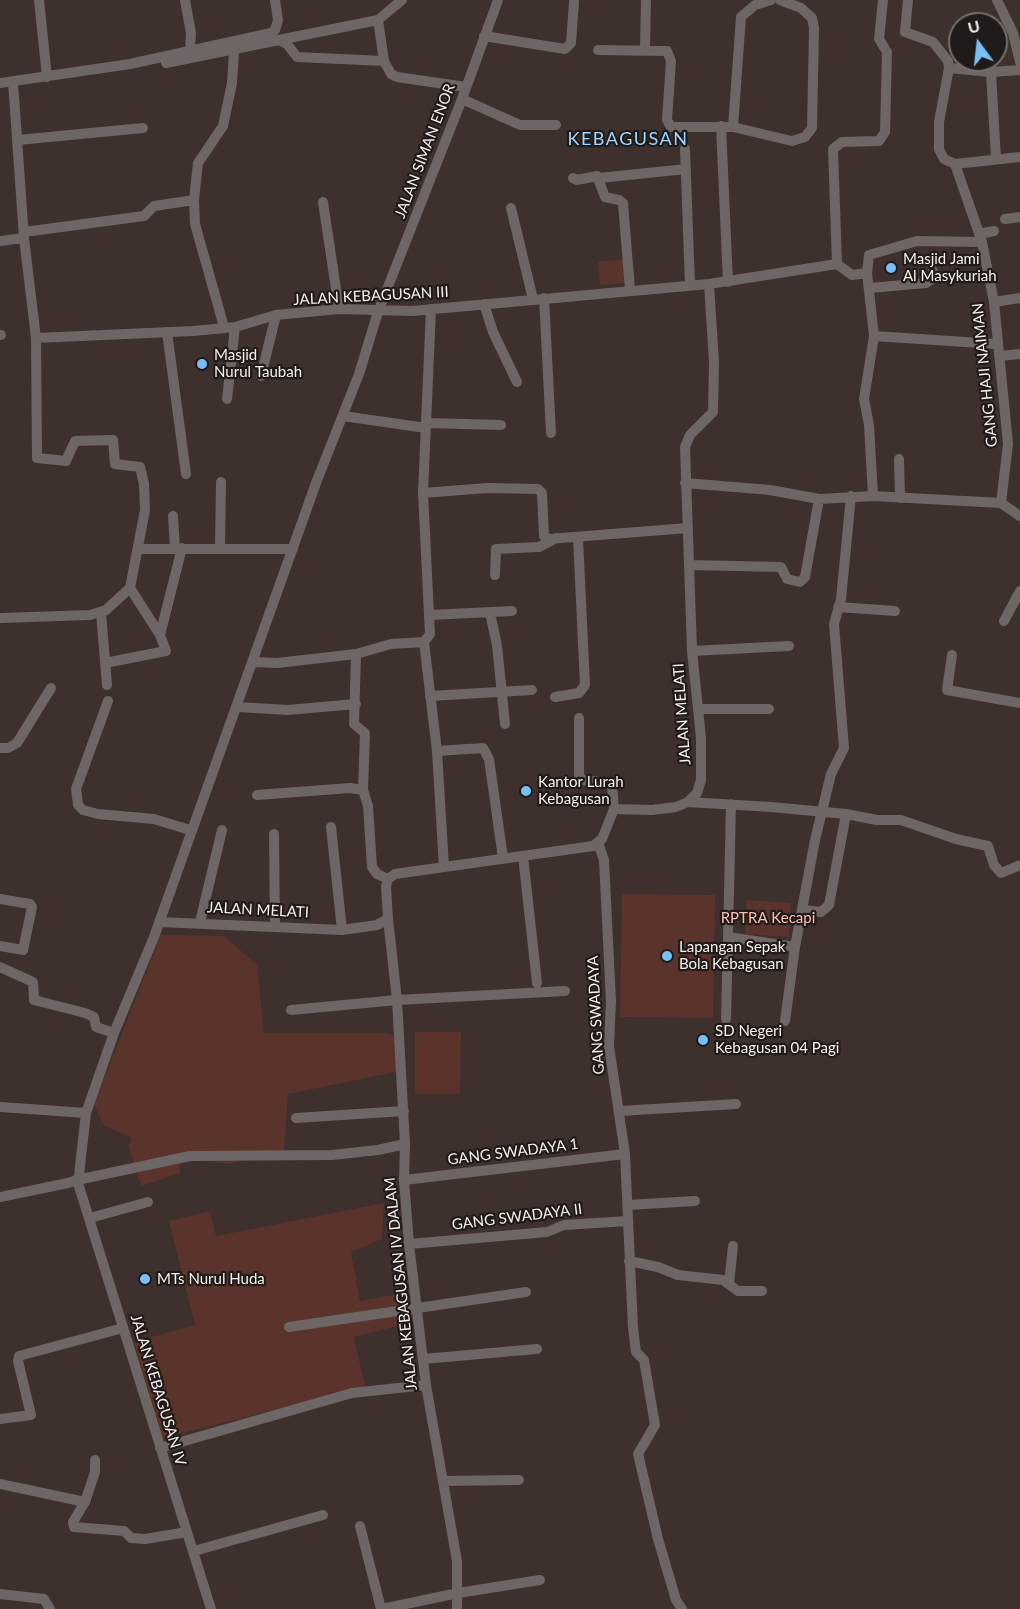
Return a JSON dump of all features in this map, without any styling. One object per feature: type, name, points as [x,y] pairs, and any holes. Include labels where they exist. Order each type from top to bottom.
[{"type":"street","points":[[39,0],[47,77]]},
{"type":"street","points":[[185,0],[191,33],[190,51]]},
{"type":"street","points":[[0,82],[130,64],[271,33],[275,30],[278,20],[275,0]]},
{"type":"street","points":[[130,64],[148,66],[234,51],[378,20],[402,0]]},
{"type":"street","name":"JALAN SIMAN ENOR","points":[[378,312],[462,99],[497,0]]},
{"type":"street","points":[[645,49],[646,0]]},
{"type":"street","points":[[733,127],[741,17],[755,5],[771,0]]},
{"type":"street","points":[[598,50],[662,49],[670,56],[668,125],[671,127],[721,126],[792,141],[805,138],[812,128],[812,18],[801,8],[780,0]]},
{"type":"street","points":[[867,273],[852,275],[837,264],[833,149],[842,142],[879,141],[882,137],[887,52],[879,39],[883,0]]},
{"type":"street","points":[[908,0],[905,32],[933,42],[948,61]]},
{"type":"street","points":[[997,0],[1013,33],[1020,62]]},
{"type":"street","points":[[484,36],[565,49],[571,43],[574,2]]},
{"type":"street","points":[[378,20],[384,61],[391,74],[397,77],[466,87]]},
{"type":"street","points":[[279,40],[287,44],[297,57],[384,61]]},
{"type":"street","points":[[227,399],[230,327],[195,224],[194,200],[198,163],[223,126],[232,83],[234,51]]},
{"type":"street","name":"GANG HAJI NAIMAN","points":[[948,72],[939,122],[939,143],[944,159],[955,164],[981,238],[994,302],[996,344],[1007,410],[1008,444],[1001,503]]},
{"type":"street","points":[[991,72],[996,159]]},
{"type":"street","points":[[0,618],[101,613],[130,588],[144,526],[144,481],[136,465],[115,464],[113,440],[75,441],[69,458],[61,463],[37,458],[36,338],[24,235],[13,82]]},
{"type":"street","points":[[462,99],[520,125],[556,125]]},
{"type":"street","points":[[721,126],[728,282]]},
{"type":"street","points":[[18,140],[143,128]]},
{"type":"street","points":[[685,149],[690,285]]},
{"type":"street","points":[[955,164],[1020,157]]},
{"type":"street","points":[[573,178],[577,180],[595,176],[599,178],[686,169]]},
{"type":"street","points":[[599,178],[604,197],[619,200],[624,206],[630,290]]},
{"type":"street","points":[[0,241],[24,235],[144,216],[154,206],[194,200]]},
{"type":"street","points":[[323,202],[339,309]]},
{"type":"street","points":[[511,208],[533,299]]},
{"type":"street","points":[[1005,219],[1020,217]]},
{"type":"street","points":[[873,496],[869,425],[864,399],[874,336],[867,273],[868,257],[871,253],[917,241],[981,238],[994,231]]},
{"type":"street","name":"JALAN KEBAGUSAN III","points":[[36,338],[230,327],[276,315],[339,309],[378,312],[431,309],[709,284],[837,264]]},
{"type":"street","points":[[870,288],[926,283],[932,279],[933,271]]},
{"type":"street","name":"JALAN MELATI","points":[[688,802],[697,793],[701,780],[698,709],[692,651],[685,483],[687,440],[713,412],[714,362],[709,284]]},
{"type":"street","points":[[544,298],[551,433]]},
{"type":"street","points":[[994,302],[1020,298]]},
{"type":"street","points":[[484,304],[493,332],[517,382]]},
{"type":"street","points":[[431,309],[423,493],[430,634],[424,642],[437,751],[444,867]]},
{"type":"street","points":[[159,922],[190,830],[238,707],[293,549],[359,374],[378,312]]},
{"type":"street","points":[[261,376],[276,315]]},
{"type":"street","points":[[167,332],[186,474]]},
{"type":"street","points":[[874,336],[996,344]]},
{"type":"street","points":[[999,356],[1020,354]]},
{"type":"street","points":[[343,416],[426,425],[501,425]]},
{"type":"street","points":[[899,459],[900,498]]},
{"type":"street","points":[[220,548],[221,482]]},
{"type":"street","points":[[685,483],[770,490],[819,499],[873,496],[1001,503],[1020,516]]},
{"type":"street","points":[[423,493],[487,488],[538,489],[542,493],[544,536],[548,538],[578,538],[688,528]]},
{"type":"street","points":[[785,1021],[795,947],[822,810],[831,774],[844,748],[834,624],[851,496]]},
{"type":"street","points":[[690,565],[781,567],[785,570],[787,579],[800,582],[805,576],[819,499]]},
{"type":"street","points":[[160,635],[178,548],[173,516]]},
{"type":"street","points":[[495,575],[496,549],[539,547],[557,538]]},
{"type":"street","points":[[555,697],[579,693],[585,685],[578,538]]},
{"type":"street","points":[[138,549],[293,549]]},
{"type":"street","points":[[105,663],[166,651],[160,635],[130,588]]},
{"type":"street","points":[[1005,621],[1020,591]]},
{"type":"street","points":[[838,607],[895,611]]},
{"type":"street","points":[[430,615],[512,611]]},
{"type":"street","points":[[101,613],[107,686]]},
{"type":"street","points":[[490,613],[497,645],[505,724]]},
{"type":"street","points":[[254,662],[277,663],[356,654],[391,644],[424,642]]},
{"type":"street","points":[[692,651],[789,646]]},
{"type":"street","points":[[356,654],[354,724],[363,730],[365,736],[363,790],[368,806],[372,867],[377,874],[388,879]]},
{"type":"street","points":[[952,655],[947,690],[1020,703]]},
{"type":"street","points":[[0,748],[8,748],[17,743],[51,688]]},
{"type":"street","points":[[430,696],[531,690]]},
{"type":"street","points":[[108,702],[76,789],[78,805],[83,810],[98,814],[154,819],[190,830]]},
{"type":"street","points":[[238,707],[288,710],[356,704]]},
{"type":"street","points":[[698,709],[769,709]]},
{"type":"street","points":[[388,879],[395,874],[587,848],[598,843],[614,809],[612,786],[608,783],[582,780],[579,775],[579,718]]},
{"type":"street","points":[[437,751],[483,748],[489,759],[503,858]]},
{"type":"street","points":[[256,795],[350,788],[363,790]]},
{"type":"street","points":[[614,809],[652,810],[688,802],[822,810],[877,820],[901,820],[956,839],[988,846],[996,870],[1008,871],[1020,865]]},
{"type":"street","points":[[726,1019],[731,804]]},
{"type":"street","points":[[803,910],[821,912],[829,904],[846,814]]},
{"type":"street","points":[[331,827],[342,930]]},
{"type":"street","points":[[200,922],[222,830]]},
{"type":"street","points":[[274,834],[275,925]]},
{"type":"street","name":"GANG SWADAYA","points":[[598,843],[604,860],[610,1001],[609,1046],[625,1154],[633,1328],[636,1352],[644,1360],[655,1425],[638,1454],[658,1539],[676,1600],[681,1609]]},
{"type":"street","points":[[522,856],[537,983]]},
{"type":"street","points":[[388,879],[388,919]]},
{"type":"street","points":[[0,899],[32,906],[23,950],[0,946]]},
{"type":"street","name":"JALAN MELATI","points":[[159,922],[275,925],[342,930],[377,925],[388,919]]},
{"type":"street","name":"JALAN KEBAGUSAN IV DALAM","points":[[388,919],[397,1000],[404,1111],[404,1180],[409,1244],[426,1385],[457,1561],[457,1609]]},
{"type":"street","name":"JALAN KEBAGUSAN IV","points":[[159,922],[142,969],[114,1032],[86,1113],[81,1168],[77,1180],[211,1607]]},
{"type":"street","points":[[728,937],[795,947]]},
{"type":"street","points":[[0,967],[33,982],[34,1000],[86,1013],[94,1017],[96,1027],[114,1032]]},
{"type":"street","points":[[291,1010],[397,1000],[565,991]]},
{"type":"street","points":[[620,1111],[736,1104]]},
{"type":"street","points":[[0,1107],[86,1113]]},
{"type":"street","points":[[296,1118],[404,1111]]},
{"type":"street","points":[[0,1197],[190,1156],[332,1155],[378,1150],[405,1144]]},
{"type":"street","name":"GANG SWADAYA 1","points":[[404,1180],[625,1154]]},
{"type":"street","points":[[628,1205],[695,1201]]},
{"type":"street","points":[[90,1218],[148,1202]]},
{"type":"street","name":"GANG SWADAYA II","points":[[409,1244],[547,1232],[564,1225],[628,1221]]},
{"type":"street","points":[[729,1284],[733,1246]]},
{"type":"street","points":[[629,1261],[658,1267],[678,1275],[723,1280],[738,1290],[762,1291]]},
{"type":"street","points":[[289,1327],[526,1292]]},
{"type":"street","points":[[0,1419],[31,1415],[18,1361],[19,1356],[123,1328]]},
{"type":"street","points":[[423,1359],[537,1349]]},
{"type":"street","points":[[160,1448],[352,1393],[426,1385]]},
{"type":"street","points":[[95,1460],[95,1472],[85,1502],[73,1522],[74,1527],[124,1531],[131,1538],[145,1539],[187,1532]]},
{"type":"street","points":[[443,1481],[519,1480]]},
{"type":"street","points":[[0,1484],[85,1502]]},
{"type":"street","points":[[194,1551],[324,1515]]},
{"type":"street","points":[[360,1526],[382,1609],[458,1593],[540,1581]]},
{"type":"street","points":[[0,1594],[44,1599],[50,1609]]},
{"type":"street","points":[[199,1609],[211,1607]]},
{"type":"green space","points":[[625,259],[628,282],[600,285],[598,262]]},
{"type":"green space","name":"Lapangan Sepak Bola Kebagusan","points":[[622,894],[715,895],[713,1018],[620,1017]]},
{"type":"green space","name":"RPTRA Kecapi","points":[[747,900],[791,903],[789,937],[745,934]]},
{"type":"green space","points":[[161,935],[224,936],[257,965],[264,1033],[387,1033],[396,1036],[396,1072],[288,1094],[284,1152],[227,1164],[179,1157],[180,1173],[141,1186],[128,1146],[132,1138],[103,1125],[94,1104]]},
{"type":"green space","points":[[415,1032],[461,1032],[460,1094],[415,1094]]},
{"type":"green space","points":[[384,1203],[382,1239],[351,1252],[360,1301],[415,1291],[417,1321],[354,1337],[365,1387],[163,1438],[134,1342],[195,1325],[169,1221],[210,1211],[216,1236]]},
{"type":"place","name":"Masjid Jami Al Masykuriah","points":[[891,268]]},
{"type":"place","name":"Masjid Nurul Taubah","points":[[202,364]]},
{"type":"place","name":"Kantor Lurah Kebagusan","points":[[526,791]]},
{"type":"place","name":"Lapangan Sepak Bola Kebagusan","points":[[667,956]]},
{"type":"place","name":"SD Negeri Kebagusan 04 Pagi","points":[[703,1040]]},
{"type":"place","name":"MTs Nurul Huda","points":[[145,1279]]},
{"type":"district","name":"KEBAGUSAN","points":[[628,139]]}]
